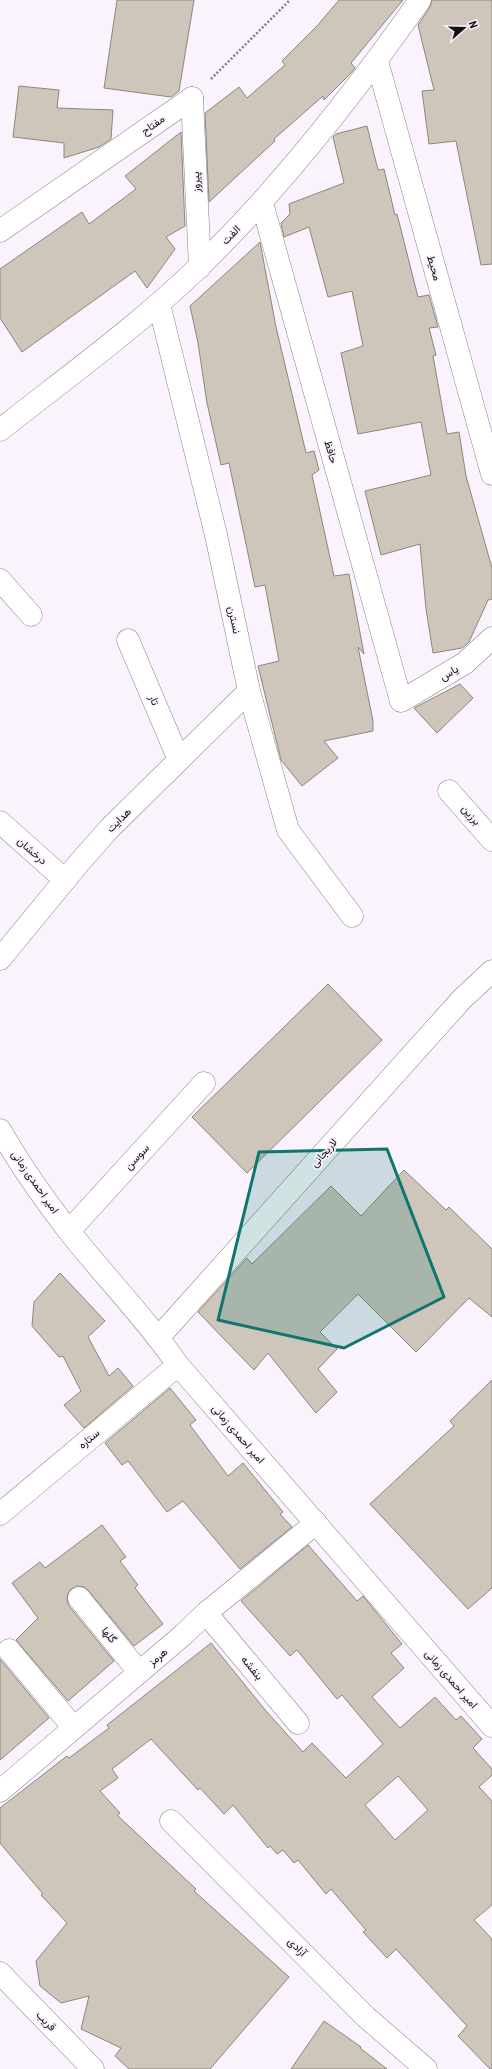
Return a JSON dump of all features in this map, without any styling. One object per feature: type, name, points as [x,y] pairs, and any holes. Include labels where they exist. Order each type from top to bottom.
[{"type":"street","name":"الفت","points":[[0,430],[159,304],[200,267],[262,203],[376,62],[420,0]]},
{"type":"street","name":"محیط","points":[[376,62],[492,474]]},
{"type":"street","name":"مفتاح","points":[[0,231],[192,98]]},
{"type":"street","name":"پیروز","points":[[192,98],[200,267]]},
{"type":"street","name":"حافظ","points":[[262,203],[401,701]]},
{"type":"street","name":"نسترن","points":[[159,304],[216,535],[249,691],[288,830],[352,916]]},
{"type":"street","points":[[0,580],[31,615]]},
{"type":"street","name":"یاس","points":[[401,701],[465,663],[492,638]]},
{"type":"street","name":"تار","points":[[128,640],[179,760]]},
{"type":"street","name":"هدایت","points":[[0,959],[109,829],[249,691]]},
{"type":"street","name":"برزین","points":[[449,791],[492,840]]},
{"type":"street","name":"درخشان","points":[[0,822],[65,880]]},
{"type":"street","name":"لاریجانی","points":[[159,1337],[462,999],[492,971]]},
{"type":"street","name":"سوسن","points":[[69,1231],[204,1084]]},
{"type":"street","name":"امیر احمدی زمانی","points":[[0,1130],[12,1152],[69,1231],[159,1337],[178,1365],[492,1726]]},
{"type":"street","name":"ستاره","points":[[0,1514],[178,1365]]},
{"type":"street","name":"هرمز","points":[[0,1791],[206,1613],[316,1523]]},
{"type":"street","name":"گلها","points":[[79,1598],[139,1672]]},
{"type":"street","name":"بنفشه","points":[[206,1613],[298,1723]]},
{"type":"street","points":[[9,1650],[73,1727]]},
{"type":"street","name":"آزادی","points":[[171,1821],[366,2017],[426,2069]]},
{"type":"street","name":"قریب","points":[[0,1973],[93,2069]]},
{"type":"path","points":[[192,98],[290,0]]},
{"type":"highlighted area","points":[[387,1149],[444,1297],[344,1348],[218,1320],[259,1152]]},
{"type":"building","points":[[117,0],[194,0],[179,91],[171,97],[104,88]]},
{"type":"building","points":[[339,0],[403,0],[351,63],[355,68],[350,74],[324,100],[323,96],[274,139],[275,141],[209,202],[205,113],[239,87],[247,98],[285,65],[282,61],[317,26]]},
{"type":"building","points":[[432,0],[492,0],[492,264],[481,265],[456,141],[429,144],[422,91],[434,90],[418,25],[430,7]]},
{"type":"building","points":[[19,86],[59,90],[57,108],[113,110],[111,139],[99,147],[64,158],[64,143],[13,137]]},
{"type":"building","points":[[367,126],[378,170],[384,169],[418,297],[429,295],[438,327],[429,328],[436,355],[433,356],[447,434],[459,432],[466,476],[492,568],[492,599],[488,600],[469,642],[462,648],[433,653],[426,609],[420,544],[381,555],[365,491],[431,475],[421,422],[358,434],[341,353],[363,346],[352,291],[328,297],[309,227],[284,237],[281,223],[290,214],[289,204],[344,183],[333,137],[336,134]]},
{"type":"building","points":[[181,132],[185,226],[166,237],[175,249],[147,288],[135,271],[22,352],[0,318],[0,269],[82,212],[89,224],[136,189],[125,176]]},
{"type":"building","points":[[260,242],[276,327],[306,453],[314,451],[319,470],[312,475],[334,576],[349,574],[364,654],[358,647],[373,721],[373,731],[324,741],[338,758],[302,786],[281,760],[258,666],[279,661],[265,585],[255,587],[229,463],[221,465],[207,403],[198,343],[190,306]]},
{"type":"building","points":[[460,684],[473,698],[437,733],[414,708]]},
{"type":"building","points":[[328,984],[382,1040],[247,1173],[192,1117]]},
{"type":"building","points":[[404,1170],[446,1210],[449,1207],[492,1249],[492,1317],[469,1298],[416,1352],[358,1294],[320,1332],[337,1349],[318,1369],[337,1392],[316,1413],[268,1353],[254,1370],[198,1312],[247,1258],[252,1264],[331,1186],[361,1216]]},
{"type":"building","points":[[60,1273],[105,1321],[88,1337],[109,1376],[118,1368],[133,1386],[84,1428],[64,1405],[81,1391],[63,1356],[59,1357],[32,1326],[34,1302]]},
{"type":"building","points":[[492,1380],[492,1588],[468,1609],[370,1504],[454,1426],[450,1421]]},
{"type":"building","points":[[170,1388],[196,1420],[190,1425],[228,1476],[243,1463],[283,1512],[280,1514],[292,1527],[240,1569],[183,1501],[167,1512],[128,1461],[122,1465],[105,1443]]},
{"type":"building","points":[[102,1525],[126,1557],[120,1561],[138,1585],[135,1588],[163,1624],[134,1646],[88,1590],[84,1587],[77,1586],[71,1589],[68,1593],[67,1600],[69,1606],[114,1661],[68,1701],[16,1640],[38,1618],[12,1583],[40,1562],[45,1568]]},
{"type":"building","points":[[308,1545],[357,1601],[363,1596],[402,1644],[391,1653],[404,1668],[372,1697],[400,1728],[435,1697],[456,1720],[461,1716],[482,1739],[473,1748],[492,1769],[492,1775],[479,1787],[492,1801],[492,1905],[474,1920],[492,1939],[492,2069],[490,2069],[458,2036],[467,2026],[396,1949],[387,1958],[363,1932],[366,1930],[331,1889],[326,1894],[298,1860],[294,1863],[283,1850],[277,1854],[270,1846],[268,1848],[233,1805],[224,1814],[200,1788],[198,1790],[151,1739],[112,1769],[118,1778],[100,1791],[120,1813],[117,1815],[196,1889],[194,1891],[289,1977],[210,2069],[129,2069],[115,2056],[121,2048],[81,2029],[89,1996],[61,2003],[40,1986],[36,1961],[67,1923],[41,1895],[43,1894],[0,1843],[0,1808],[67,1756],[69,1758],[109,1728],[107,1725],[211,1643],[266,1711],[303,1752],[312,1743],[346,1778],[383,1744],[342,1695],[337,1699],[297,1650],[290,1656],[241,1601]],"holes":[[[398,1776],[428,1810],[395,1840],[365,1805]]]},
{"type":"building","points":[[0,1659],[49,1718],[0,1760]]},
{"type":"building","points":[[324,2021],[361,2047],[360,2048],[387,2069],[291,2069]]}]
